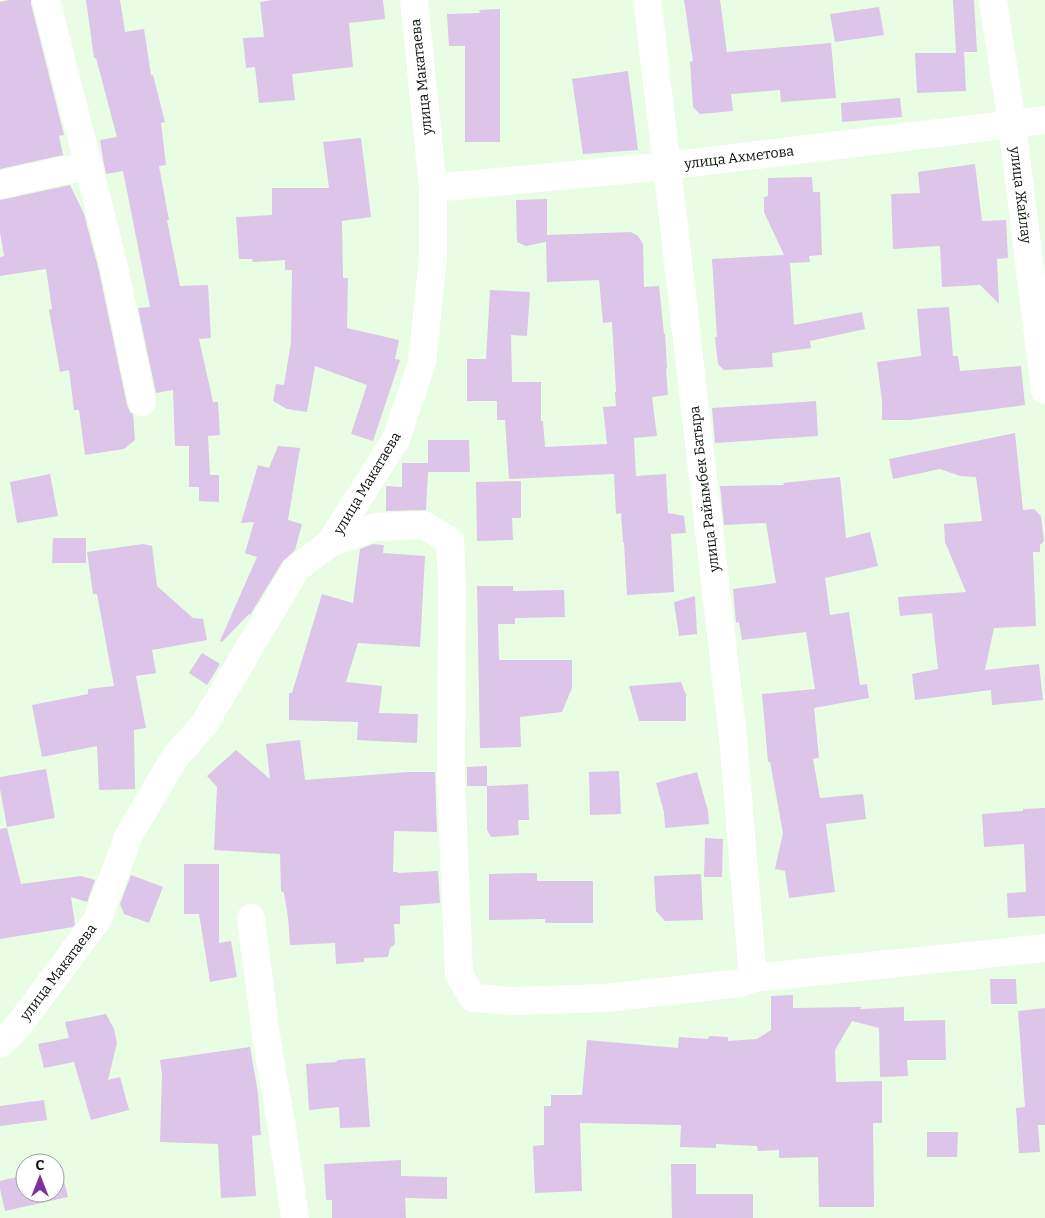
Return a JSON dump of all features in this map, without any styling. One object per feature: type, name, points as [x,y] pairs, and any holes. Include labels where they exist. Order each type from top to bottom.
[{"type":"street","points":[[46,0],[114,267],[142,402]]},
{"type":"street","name":"улица Макатаева","points":[[0,1044],[19,1025],[97,920],[129,835],[175,757],[203,726],[296,569],[330,544],[396,439],[422,363],[433,258],[432,188],[414,0]]},
{"type":"street","name":"улица Райымбек Батыра","points":[[647,0],[733,738],[753,978]]},
{"type":"street","name":"улица Жайлау","points":[[993,0],[1012,124],[1045,390]]},
{"type":"street","name":"улица Ахметова","points":[[432,188],[667,166],[1045,120]]},
{"type":"street","points":[[0,184],[60,171],[89,167]]},
{"type":"street","points":[[330,544],[375,527],[424,525],[450,541],[452,580],[451,776],[459,976],[473,998],[512,1001],[606,998],[741,983],[753,978],[1045,948]]},
{"type":"street","points":[[251,918],[266,1043],[281,1122],[295,1218]]},
{"type":"building","points":[[31,0],[64,135],[59,136],[63,155],[0,169],[0,2]]},
{"type":"building","points":[[86,0],[120,0],[125,32],[144,29],[151,75],[153,75],[165,122],[161,123],[166,165],[159,166],[180,286],[208,285],[211,338],[199,339],[213,402],[218,402],[220,435],[208,436],[210,475],[219,475],[219,502],[199,501],[199,487],[189,487],[189,446],[175,446],[173,390],[156,393],[138,308],[150,307],[123,171],[106,174],[103,159],[100,140],[117,137],[96,58],[94,58]]},
{"type":"building","points":[[272,0],[383,0],[385,19],[349,23],[353,67],[292,74],[295,100],[259,103],[255,67],[246,68],[243,38],[264,37],[260,2]]},
{"type":"building","points":[[684,0],[720,0],[727,52],[831,43],[836,98],[781,102],[780,90],[731,94],[733,111],[700,114],[693,107],[690,62],[693,61]]},
{"type":"building","points":[[953,0],[974,0],[977,52],[964,52],[966,91],[917,93],[915,53],[956,53]]},
{"type":"building","points":[[879,7],[884,35],[835,42],[830,14]]},
{"type":"building","points":[[500,9],[500,142],[465,142],[465,46],[449,46],[447,14],[480,13],[479,10]]},
{"type":"building","points":[[628,71],[638,150],[583,154],[572,79]]},
{"type":"building","points":[[900,98],[902,117],[842,122],[841,103]]},
{"type":"building","points":[[361,138],[371,217],[342,221],[343,278],[348,278],[347,328],[399,340],[395,359],[400,360],[373,441],[351,434],[367,385],[315,366],[307,412],[287,409],[273,401],[276,384],[284,385],[291,342],[292,270],[285,270],[285,260],[253,262],[252,259],[239,259],[236,217],[272,215],[272,188],[329,188],[323,142]]},
{"type":"building","points":[[975,164],[982,221],[1006,220],[1008,258],[997,259],[999,304],[980,285],[942,287],[940,246],[893,249],[891,194],[920,193],[918,172]]},
{"type":"building","points":[[812,177],[813,192],[820,192],[822,255],[809,256],[810,262],[790,263],[794,325],[862,312],[865,329],[810,341],[811,348],[772,353],[773,367],[724,370],[718,364],[715,337],[717,337],[712,259],[784,255],[764,212],[764,197],[768,196],[768,178]]},
{"type":"building","points":[[70,185],[84,214],[99,271],[127,405],[133,414],[135,440],[124,449],[85,455],[79,410],[74,410],[69,370],[60,372],[49,310],[52,309],[46,269],[0,276],[0,257],[4,256],[0,232],[0,200]]},
{"type":"building","points":[[547,199],[547,235],[631,232],[638,236],[643,244],[644,287],[659,286],[665,334],[668,395],[652,397],[657,436],[634,438],[636,476],[666,474],[668,513],[684,516],[686,533],[671,534],[674,592],[627,595],[621,513],[616,514],[614,474],[509,479],[505,420],[497,420],[497,401],[467,401],[467,359],[486,359],[490,290],[530,292],[527,336],[511,335],[512,382],[541,382],[541,421],[543,421],[545,447],[607,444],[603,407],[616,406],[616,392],[612,322],[603,323],[599,280],[547,282],[546,242],[526,246],[517,242],[516,200]]},
{"type":"building","points":[[949,307],[953,356],[958,356],[960,371],[1021,366],[1025,405],[909,420],[882,420],[882,401],[877,362],[921,356],[917,309]]},
{"type":"building","points":[[816,401],[818,436],[715,443],[712,408]]},
{"type":"building","points":[[1015,433],[1023,510],[1034,509],[1041,516],[1044,541],[1040,545],[1040,552],[1033,552],[1036,626],[994,628],[985,670],[1039,664],[1043,700],[992,705],[991,690],[915,700],[912,674],[938,669],[932,613],[900,616],[898,597],[966,592],[945,542],[944,524],[982,521],[976,477],[960,476],[940,469],[893,479],[889,459]]},
{"type":"building","points":[[428,440],[469,440],[470,472],[428,472],[426,510],[386,511],[386,486],[402,487],[402,463],[428,463]]},
{"type":"building","points":[[278,446],[300,448],[288,520],[302,524],[295,550],[283,561],[250,615],[222,642],[220,641],[257,557],[245,553],[254,522],[241,523],[258,465],[269,468]]},
{"type":"building","points":[[50,474],[58,516],[17,523],[10,482]]},
{"type":"building","points":[[840,477],[846,538],[870,532],[878,566],[825,578],[830,615],[849,612],[860,685],[867,684],[869,698],[814,708],[819,758],[813,759],[820,798],[863,794],[866,819],[826,824],[835,892],[789,898],[785,871],[775,869],[783,833],[770,762],[768,762],[762,694],[815,689],[806,632],[742,640],[739,622],[736,623],[733,589],[776,583],[766,523],[724,525],[720,486],[784,485],[783,483]]},
{"type":"building","points":[[521,481],[521,518],[512,518],[513,540],[477,541],[476,482]]},
{"type":"building","points":[[53,538],[86,538],[86,563],[52,563]]},
{"type":"building","points":[[143,544],[152,546],[157,586],[193,618],[203,619],[207,640],[152,650],[156,673],[136,676],[146,728],[134,730],[135,789],[99,790],[97,746],[42,757],[32,705],[88,694],[88,689],[114,686],[97,594],[93,594],[87,552]]},
{"type":"building","points":[[373,544],[384,545],[383,553],[425,556],[420,647],[358,643],[346,682],[382,686],[379,713],[418,714],[417,743],[357,740],[358,722],[289,720],[289,693],[292,693],[322,594],[353,603],[360,549]]},
{"type":"building","points":[[477,586],[513,586],[513,591],[564,590],[565,617],[515,618],[515,624],[498,624],[499,660],[572,660],[572,688],[562,712],[520,717],[521,747],[480,748]]},
{"type":"building","points":[[695,596],[697,634],[679,636],[674,602]]},
{"type":"building","points":[[202,653],[220,664],[207,685],[189,673]]},
{"type":"building","points":[[681,682],[686,695],[686,721],[639,721],[629,686]]},
{"type":"building","points":[[300,740],[305,780],[409,772],[435,772],[437,832],[394,831],[393,872],[438,871],[440,903],[400,906],[400,924],[394,924],[395,944],[390,948],[388,957],[364,958],[364,962],[336,964],[335,943],[290,945],[284,893],[281,891],[280,854],[214,850],[217,787],[207,776],[236,750],[270,779],[266,744]]},
{"type":"building","points":[[487,766],[487,786],[467,786],[467,767]]},
{"type":"building","points":[[46,769],[55,818],[7,827],[0,789],[0,777]]},
{"type":"building","points":[[619,771],[621,814],[590,815],[589,772]]},
{"type":"building","points":[[697,772],[708,811],[709,824],[665,828],[664,812],[656,783]]},
{"type":"building","points":[[528,784],[529,820],[518,820],[519,835],[491,837],[487,830],[487,786]]},
{"type":"building","points":[[1045,808],[1045,916],[1008,918],[1007,893],[1026,892],[1024,844],[984,847],[982,814]]},
{"type":"building","points":[[7,828],[21,884],[81,876],[95,880],[87,902],[71,897],[75,924],[73,927],[0,939],[0,829]]},
{"type":"building","points":[[705,838],[723,839],[722,877],[704,877]]},
{"type":"building","points":[[184,864],[219,864],[219,943],[231,941],[237,977],[210,982],[199,914],[184,914]]},
{"type":"building","points":[[537,873],[537,881],[593,881],[593,923],[545,923],[545,919],[489,920],[489,874]]},
{"type":"building","points":[[701,874],[703,920],[665,921],[656,911],[654,876]]},
{"type":"building","points":[[131,875],[163,887],[149,923],[124,914],[120,904]]},
{"type":"building","points":[[990,979],[1016,979],[1017,1004],[991,1004]]},
{"type":"building","points":[[793,995],[793,1008],[861,1007],[860,1009],[904,1007],[904,1021],[945,1020],[946,1060],[907,1060],[908,1076],[880,1077],[879,1028],[852,1021],[835,1050],[836,1082],[882,1081],[882,1123],[873,1123],[874,1207],[819,1207],[818,1157],[779,1158],[779,1150],[758,1151],[757,1146],[716,1144],[716,1148],[680,1147],[681,1125],[580,1123],[582,1191],[535,1193],[533,1146],[544,1145],[544,1106],[551,1106],[551,1095],[582,1095],[587,1040],[678,1048],[679,1037],[708,1039],[709,1036],[728,1037],[728,1041],[757,1039],[771,1030],[771,996]]},
{"type":"building","points":[[1045,1008],[1045,1125],[1038,1125],[1040,1152],[1019,1153],[1016,1108],[1025,1107],[1018,1011]]},
{"type":"building","points":[[106,1014],[114,1029],[117,1043],[108,1080],[120,1077],[129,1110],[91,1120],[74,1062],[44,1068],[38,1044],[69,1038],[65,1022]]},
{"type":"building","points":[[250,1047],[258,1093],[261,1135],[252,1136],[256,1196],[221,1198],[218,1144],[160,1142],[162,1075],[160,1060]]},
{"type":"building","points":[[365,1058],[370,1127],[340,1128],[339,1107],[309,1110],[306,1064]]},
{"type":"building","points":[[44,1100],[47,1120],[0,1126],[0,1106]]},
{"type":"building","points":[[927,1132],[958,1132],[957,1157],[927,1157]]},
{"type":"building","points":[[401,1160],[401,1176],[447,1177],[447,1199],[405,1198],[406,1218],[332,1218],[332,1200],[326,1200],[324,1164]]},
{"type":"building","points":[[671,1164],[696,1164],[696,1194],[753,1194],[753,1218],[672,1218]]},
{"type":"building","points":[[15,1177],[15,1203],[41,1203],[5,1211],[0,1181]]},
{"type":"building","points":[[65,1185],[68,1197],[65,1198]]}]
